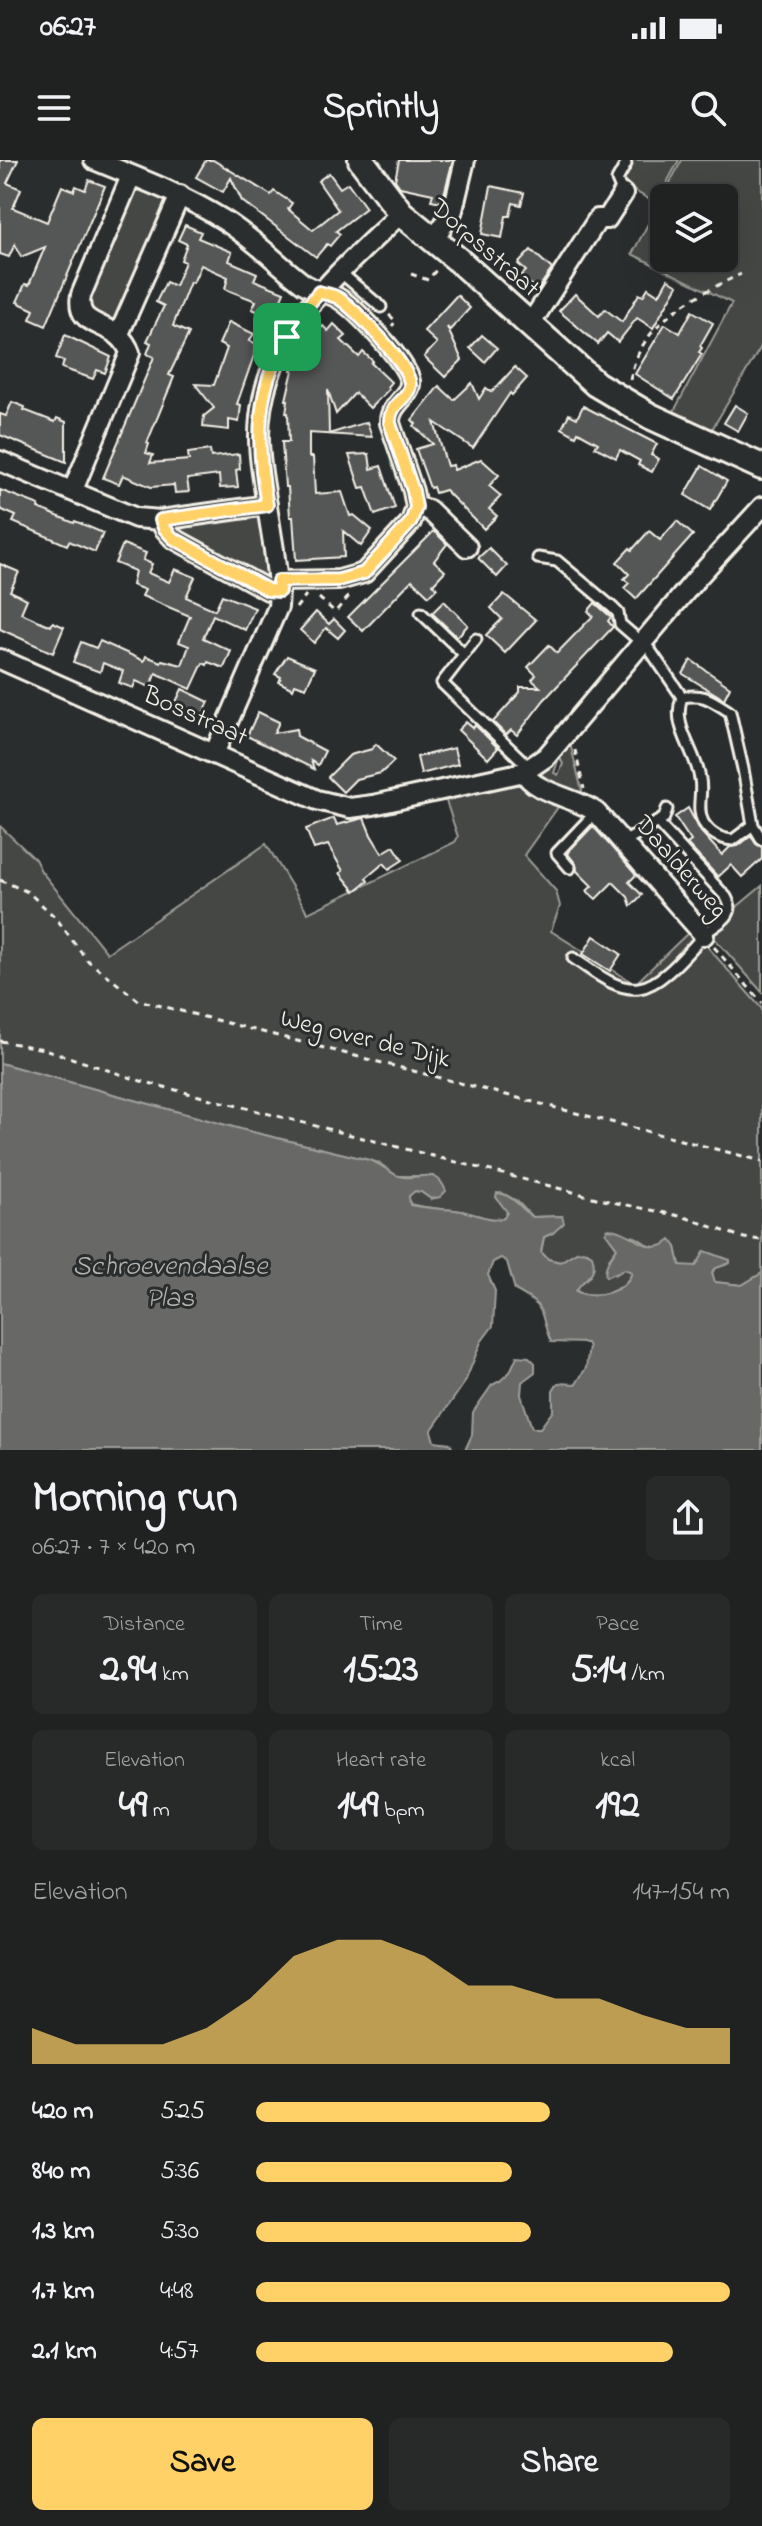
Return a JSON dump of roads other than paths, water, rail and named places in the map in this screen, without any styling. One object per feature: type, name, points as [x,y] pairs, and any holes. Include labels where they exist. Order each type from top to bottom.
[{"type":"street","points":[[94,160],[180,195],[232,225],[305,285],[338,298],[384,340],[410,384],[394,406],[390,423],[416,507],[411,522],[364,573],[339,580],[279,586],[268,590],[173,538],[161,520]]},
{"type":"street","name":"Dorpsstraat","points":[[361,160],[401,213],[596,384],[627,403],[762,467]]},
{"type":"street","points":[[434,240],[453,210],[465,160]]},
{"type":"street","points":[[73,490],[130,353],[126,341],[119,334],[84,317],[79,303],[131,176]]},
{"type":"street","name":"Dorpsstraat","points":[[529,326],[598,219],[607,219],[623,194]]},
{"type":"street","points":[[119,334],[180,195]]},
{"type":"street","points":[[214,754],[277,614],[279,586],[260,467],[259,437],[267,385],[276,359],[304,310],[401,213]]},
{"type":"street","points":[[0,461],[136,518],[161,520],[267,505]]},
{"type":"street","points":[[416,507],[429,510],[467,547]]},
{"type":"street","points":[[527,770],[546,757],[696,579],[762,507]]},
{"type":"street","name":"Bosstraat","points":[[0,659],[317,800],[350,808],[527,770]]},
{"type":"street","name":"Daalderweg","points":[[527,770],[528,780],[541,789],[592,809],[704,935]]},
{"type":"lane","points":[[623,194],[617,180],[626,164]]},
{"type":"lane","points":[[340,272],[381,307]]},
{"type":"lane","points":[[538,558],[557,561],[618,613],[620,624],[650,650],[682,697],[678,719],[701,781],[699,812],[704,824],[720,839],[733,840],[753,825]]},
{"type":"lane","points":[[421,613],[464,654]]},
{"type":"lane","points":[[476,639],[442,683],[527,770]]},
{"type":"lane","points":[[682,697],[697,694],[730,712],[753,825],[762,840]]},
{"type":"lane","points":[[570,868],[557,853],[592,809]]},
{"type":"lane","points":[[624,842],[664,818],[667,809]]},
{"type":"lane","points":[[573,958],[617,986],[640,988],[669,970],[726,917],[730,903],[657,822]]},
{"type":"water","name":"Schroevendaalse Plas","points":[[0,1063],[244,1130],[369,1160],[399,1176],[431,1176],[442,1183],[446,1191],[440,1197],[431,1199],[415,1191],[409,1196],[410,1205],[461,1211],[492,1219],[504,1218],[507,1212],[496,1197],[497,1193],[512,1199],[532,1217],[562,1216],[564,1223],[544,1237],[541,1252],[548,1259],[560,1262],[580,1251],[592,1255],[592,1272],[576,1291],[583,1294],[616,1290],[629,1279],[632,1272],[625,1269],[606,1277],[610,1258],[617,1248],[606,1233],[607,1229],[617,1230],[655,1247],[671,1240],[680,1265],[696,1266],[705,1251],[730,1260],[730,1263],[712,1272],[715,1282],[742,1285],[762,1273],[762,1450],[463,1450],[472,1435],[473,1412],[492,1385],[510,1372],[517,1356],[529,1357],[535,1363],[535,1372],[522,1382],[521,1395],[532,1428],[540,1428],[553,1411],[553,1390],[558,1383],[576,1384],[586,1368],[587,1343],[551,1342],[541,1311],[515,1290],[507,1262],[501,1258],[493,1262],[488,1275],[495,1291],[493,1326],[481,1342],[465,1382],[431,1431],[434,1441],[450,1443],[453,1450],[0,1450]]}]
